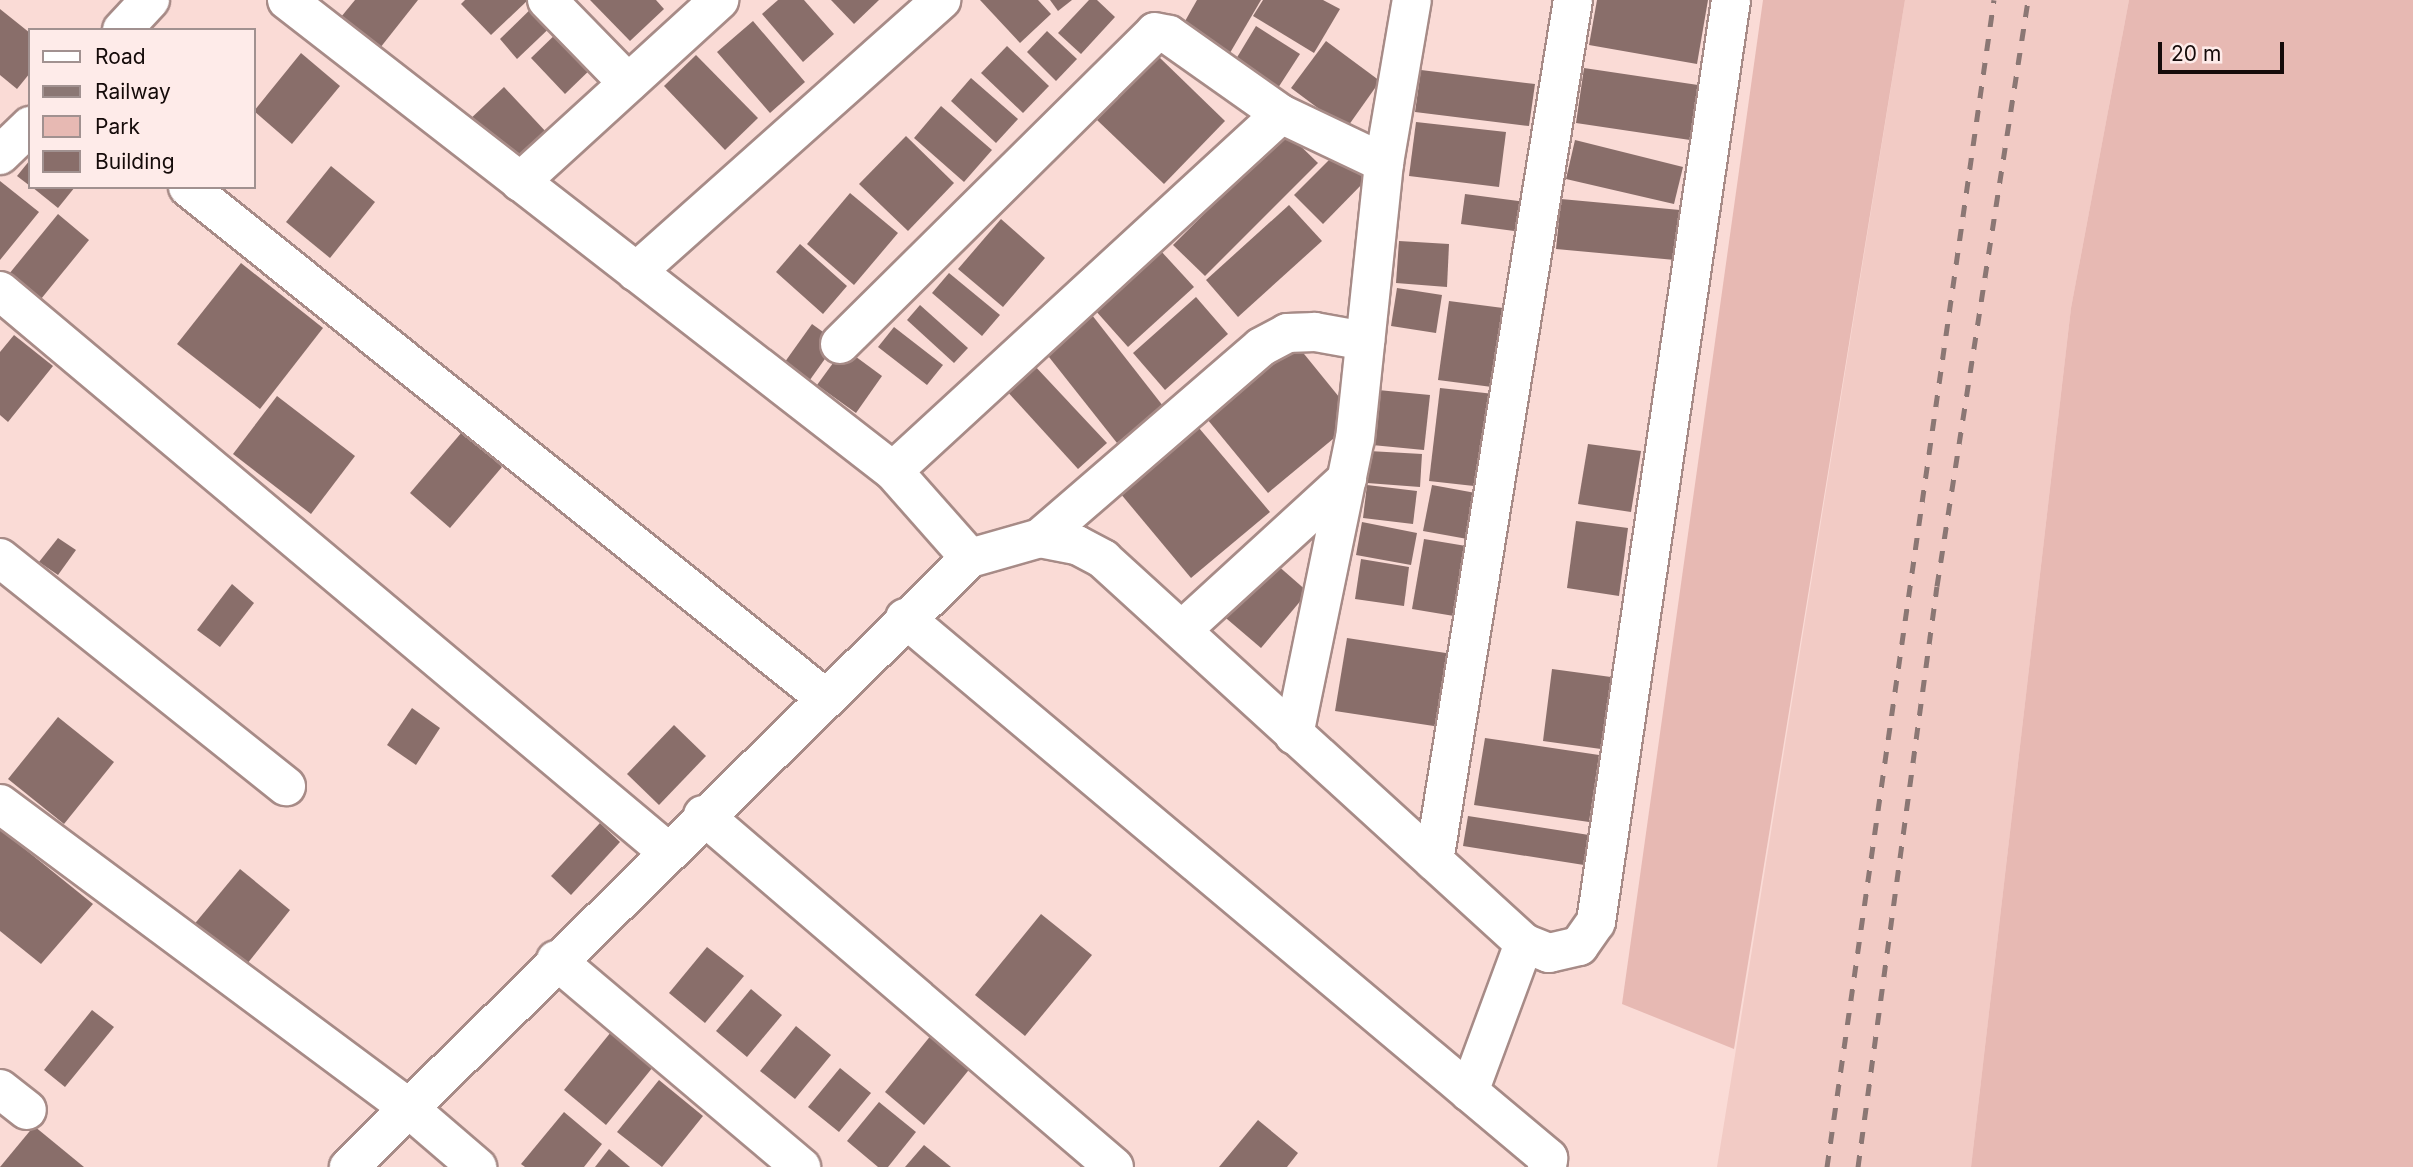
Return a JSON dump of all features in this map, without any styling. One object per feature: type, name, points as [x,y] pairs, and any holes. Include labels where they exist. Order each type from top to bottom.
[{"type":"street","points":[[287,0],[893,471],[970,558]]},
{"type":"street","points":[[547,0],[628,83]]},
{"type":"street","points":[[520,182],[719,0]]},
{"type":"street","points":[[636,272],[941,0]]},
{"type":"street","points":[[1294,735],[1347,479],[1384,163],[1412,0]]},
{"type":"street","points":[[1434,861],[1573,0]]},
{"type":"street","points":[[1040,538],[1077,545],[1103,559],[1524,943],[1549,953],[1579,946],[1596,922],[1731,0]]},
{"type":"street","points":[[124,28],[148,1]]},
{"type":"street","points":[[841,344],[1155,32],[1169,35],[1281,114],[1384,163]]},
{"type":"street","points":[[893,471],[1281,114]]},
{"type":"street","points":[[0,155],[28,128]]},
{"type":"street","points":[[190,189],[824,697]]},
{"type":"street","points":[[0,291],[667,851]]},
{"type":"street","points":[[349,1167],[406,1106],[905,618],[970,558],[1040,538],[1261,347],[1287,333],[1315,332],[1365,341]]},
{"type":"street","points":[[1181,631],[1347,479]]},
{"type":"street","points":[[0,558],[286,786]]},
{"type":"street","points":[[905,618],[1548,1158],[1547,1167]]},
{"type":"street","points":[[0,804],[406,1106],[477,1167]]},
{"type":"street","points":[[703,815],[1114,1167]]},
{"type":"street","points":[[1469,1091],[1524,943]]},
{"type":"street","points":[[556,960],[801,1167]]},
{"type":"shaded area","points":[[1905,0],[2129,0],[2071,308],[1971,1167],[1717,1167]]},
{"type":"green space","points":[[1763,0],[1905,0],[1734,1049],[1622,1004]]},
{"type":"green space","points":[[2129,0],[2413,0],[2413,1167],[1971,1167],[2071,308]]},
{"type":"building","points":[[355,0],[418,0],[380,48],[341,17]]},
{"type":"building","points":[[465,0],[528,0],[491,35],[461,4]]},
{"type":"building","points":[[540,0],[560,18],[517,59],[500,39]]},
{"type":"building","points":[[590,0],[656,0],[664,9],[630,41]]},
{"type":"building","points":[[778,0],[804,0],[834,34],[803,62],[762,14]]},
{"type":"building","points":[[831,0],[879,0],[854,24]]},
{"type":"building","points":[[980,0],[1038,0],[1051,14],[1020,43]]},
{"type":"building","points":[[1050,0],[1072,0],[1058,11]]},
{"type":"building","points":[[1089,0],[1097,0],[1115,17],[1081,54],[1058,33]]},
{"type":"building","points":[[1197,0],[1261,0],[1227,58],[1180,30]]},
{"type":"building","points":[[1263,0],[1323,0],[1340,9],[1314,53],[1253,16]]},
{"type":"building","points":[[1597,0],[1708,0],[1697,64],[1589,45]]},
{"type":"building","points":[[0,9],[28,31],[28,75],[17,89],[0,75]]},
{"type":"building","points":[[753,21],[805,82],[770,113],[717,52]]},
{"type":"building","points":[[564,26],[598,62],[565,94],[531,58]]},
{"type":"building","points":[[1256,26],[1300,54],[1276,91],[1233,64]]},
{"type":"building","points":[[1047,31],[1077,59],[1056,81],[1027,52]]},
{"type":"building","points":[[1326,41],[1380,81],[1346,129],[1291,88]]},
{"type":"building","points":[[1007,46],[1049,86],[1023,113],[981,73]]},
{"type":"building","points":[[301,53],[340,86],[292,144],[256,113],[256,109]]},
{"type":"building","points":[[696,55],[758,118],[725,150],[664,86]]},
{"type":"building","points":[[1158,56],[1225,121],[1164,184],[1097,120]]},
{"type":"building","points":[[1584,68],[1698,85],[1690,140],[1576,123]]},
{"type":"building","points":[[1421,70],[1535,84],[1529,126],[1415,112]]},
{"type":"building","points":[[971,78],[1018,119],[996,143],[951,101]]},
{"type":"building","points":[[504,87],[548,134],[510,170],[466,123]]},
{"type":"building","points":[[941,106],[992,150],[964,182],[914,138]]},
{"type":"building","points":[[1416,122],[1506,132],[1499,187],[1409,176]]},
{"type":"building","points":[[1286,132],[1318,163],[1205,276],[1173,245]]},
{"type":"building","points":[[906,136],[954,183],[908,231],[859,184]]},
{"type":"building","points":[[1575,140],[1683,167],[1674,204],[1566,179]]},
{"type":"building","points":[[1339,150],[1368,178],[1323,224],[1294,195]]},
{"type":"building","points":[[28,162],[28,184],[17,176]]},
{"type":"building","points":[[331,166],[375,202],[330,258],[286,222]]},
{"type":"building","points":[[0,181],[39,212],[0,260]]},
{"type":"building","points":[[34,189],[73,189],[58,208]]},
{"type":"building","points":[[850,193],[898,233],[854,285],[807,244]]},
{"type":"building","points":[[1465,194],[1526,202],[1522,232],[1461,224]]},
{"type":"building","points":[[1561,199],[1680,210],[1675,260],[1556,249]]},
{"type":"building","points":[[1289,205],[1322,241],[1238,317],[1206,280]]},
{"type":"building","points":[[58,214],[89,240],[41,299],[9,274]]},
{"type":"building","points":[[1001,219],[1045,258],[1003,307],[958,269]]},
{"type":"building","points":[[1399,241],[1449,244],[1447,287],[1396,283]]},
{"type":"building","points":[[800,244],[847,286],[823,314],[776,272]]},
{"type":"building","points":[[1160,250],[1194,287],[1128,347],[1095,310]]},
{"type":"building","points":[[241,263],[323,328],[260,409],[177,344]]},
{"type":"building","points":[[949,273],[1000,315],[982,336],[932,293]]},
{"type":"building","points":[[1397,288],[1442,295],[1436,333],[1391,326]]},
{"type":"building","points":[[1196,297],[1228,334],[1165,390],[1133,353]]},
{"type":"building","points":[[1449,301],[1503,308],[1492,387],[1438,380]]},
{"type":"building","points":[[920,305],[968,348],[954,363],[907,320]]},
{"type":"building","points":[[1092,315],[1163,406],[1117,443],[1045,352]]},
{"type":"building","points":[[812,324],[837,342],[807,384],[782,366]]},
{"type":"building","points":[[894,327],[943,365],[927,385],[878,347]]},
{"type":"building","points":[[1287,333],[1357,419],[1268,493],[1198,408]]},
{"type":"building","points":[[14,335],[53,366],[8,422],[0,415],[0,352]]},
{"type":"building","points":[[844,348],[882,376],[856,413],[817,385]]},
{"type":"building","points":[[1033,364],[1107,443],[1078,469],[1006,390]]},
{"type":"building","points":[[1440,388],[1494,394],[1483,487],[1429,481]]},
{"type":"building","points":[[1378,390],[1430,395],[1424,450],[1372,445]]},
{"type":"building","points":[[277,396],[355,456],[311,514],[233,454]]},
{"type":"building","points":[[1188,415],[1270,512],[1191,578],[1110,481]]},
{"type":"building","points":[[462,432],[502,467],[450,528],[410,493]]},
{"type":"building","points":[[1588,444],[1641,451],[1631,512],[1578,504]]},
{"type":"building","points":[[1369,451],[1422,454],[1420,487],[1367,483]]},
{"type":"building","points":[[1367,485],[1417,491],[1413,524],[1363,518]]},
{"type":"building","points":[[1432,485],[1492,496],[1484,542],[1423,531]]},
{"type":"building","points":[[1576,521],[1628,528],[1619,596],[1567,588]]},
{"type":"building","points":[[1362,522],[1417,533],[1411,565],[1356,555]]},
{"type":"building","points":[[58,538],[76,550],[58,575],[39,562]]},
{"type":"building","points":[[1424,539],[1478,548],[1466,618],[1412,609]]},
{"type":"building","points":[[1268,557],[1308,592],[1261,648],[1220,613]]},
{"type":"building","points":[[1361,559],[1409,567],[1404,606],[1355,599]]},
{"type":"building","points":[[232,584],[254,603],[220,647],[197,630]]},
{"type":"building","points":[[1347,638],[1459,655],[1447,728],[1335,711]]},
{"type":"building","points":[[1552,669],[1611,677],[1601,749],[1543,741]]},
{"type":"building","points":[[412,708],[440,728],[416,765],[387,745]]},
{"type":"building","points":[[58,717],[114,762],[64,824],[8,779]]},
{"type":"building","points":[[674,725],[706,756],[659,805],[627,774]]},
{"type":"building","points":[[1485,738],[1599,755],[1589,822],[1474,805]]},
{"type":"building","points":[[1468,816],[1589,835],[1584,865],[1463,846]]},
{"type":"building","points":[[600,823],[620,842],[571,895],[551,876]]},
{"type":"building","points":[[0,829],[93,904],[41,964],[0,931]]},
{"type":"building","points":[[240,869],[290,910],[243,969],[192,927]]},
{"type":"building","points":[[1041,914],[1092,955],[1025,1036],[975,995]]},
{"type":"building","points":[[707,947],[744,976],[705,1023],[669,993]]},
{"type":"building","points":[[751,989],[782,1015],[747,1057],[716,1031]]},
{"type":"building","points":[[92,1010],[114,1027],[65,1087],[44,1070]]},
{"type":"building","points":[[796,1026],[831,1055],[795,1099],[760,1071]]},
{"type":"building","points":[[611,1032],[653,1067],[606,1125],[564,1090]]},
{"type":"building","points":[[932,1034],[972,1066],[924,1125],[885,1092]]},
{"type":"building","points":[[840,1068],[871,1093],[839,1132],[808,1107]]},
{"type":"building","points":[[659,1080],[703,1116],[662,1167],[617,1132]]},
{"type":"building","points":[[879,1102],[916,1132],[888,1167],[878,1167],[847,1141]]},
{"type":"building","points":[[564,1112],[602,1144],[584,1167],[525,1167],[521,1164]]},
{"type":"building","points":[[1258,1120],[1298,1153],[1287,1167],[1219,1167]]},
{"type":"building","points":[[34,1126],[84,1167],[0,1167]]},
{"type":"building","points":[[924,1145],[951,1167],[905,1167]]},
{"type":"building","points":[[609,1149],[630,1167],[595,1167]]},
{"type":"railway","points":[[1827,1167],[1994,0]]},
{"type":"railway","points":[[1858,1167],[1937,586],[2028,0]]}]
